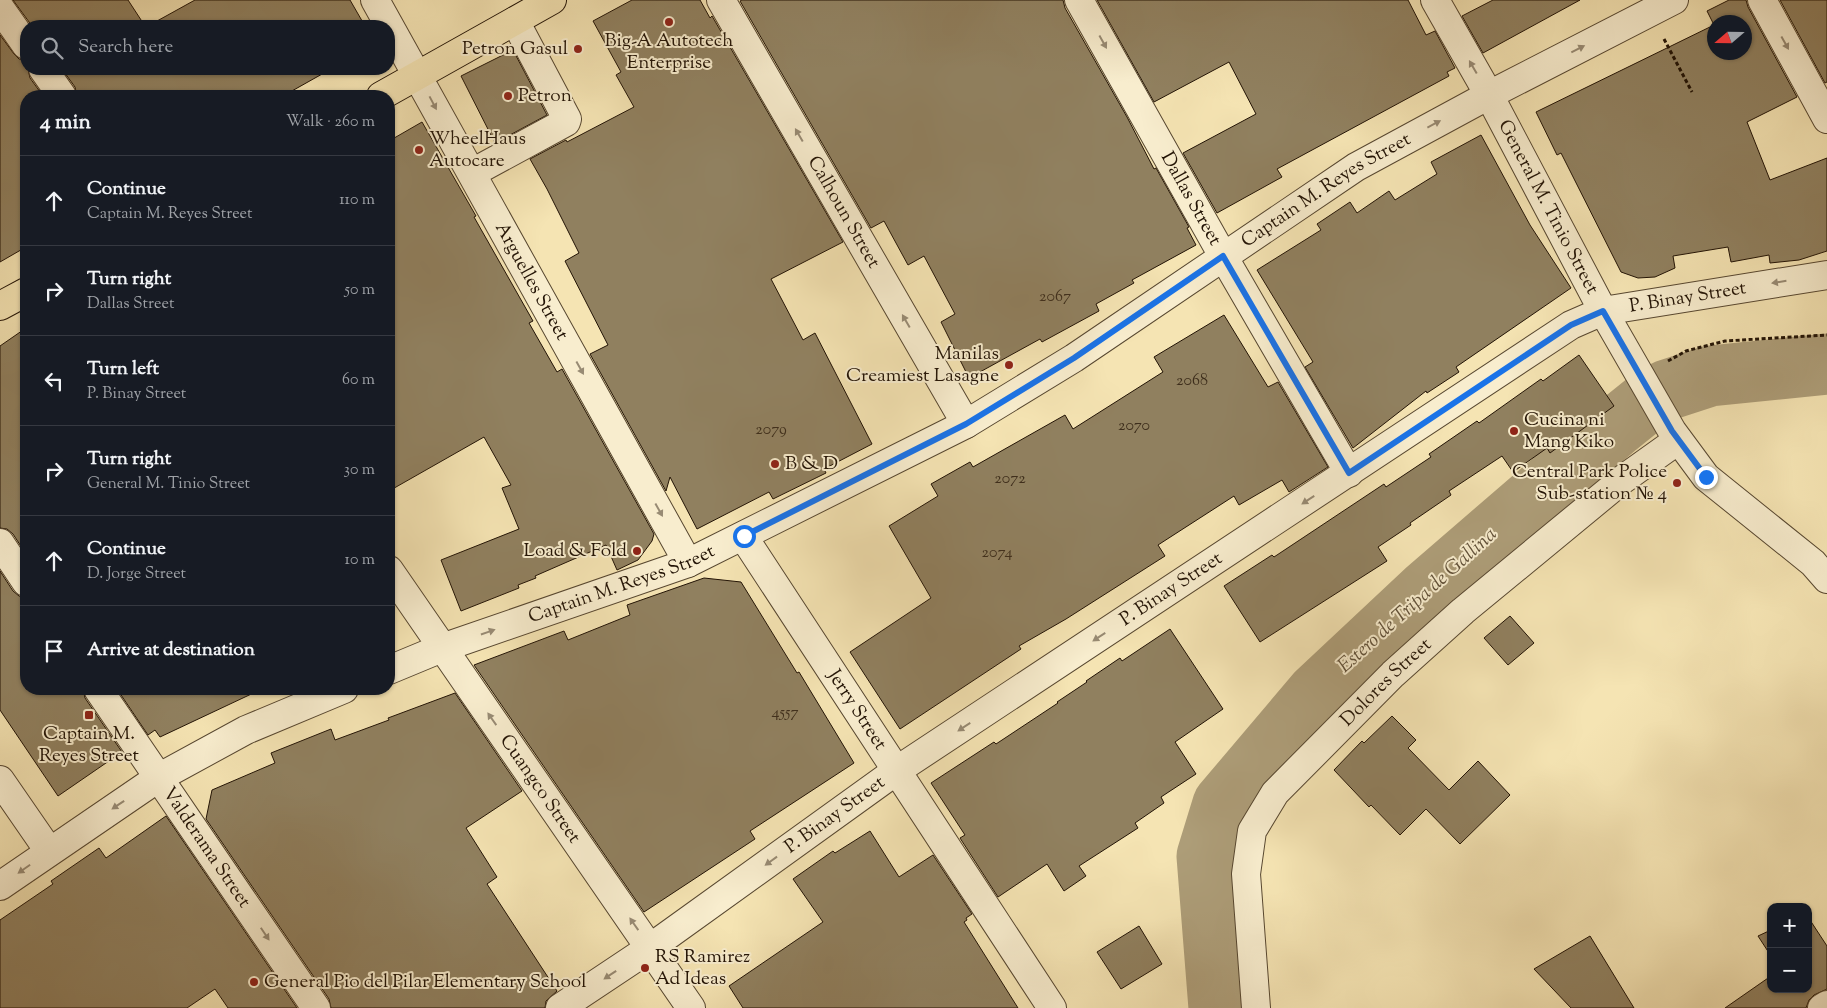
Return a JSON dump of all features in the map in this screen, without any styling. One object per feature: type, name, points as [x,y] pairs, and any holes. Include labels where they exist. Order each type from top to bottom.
[{"type":"main road","points":[[393,90],[552,0]]},
{"type":"main road","points":[[0,306],[20,295]]},
{"type":"street","name":"Arguelles Street","points":[[375,0],[386,20]]},
{"type":"street","name":"Calhoun Street","points":[[721,0],[966,424]]},
{"type":"street","name":"Dallas Street","points":[[1079,0],[1223,256],[1349,473]]},
{"type":"street","name":"General M. Tinio Street","points":[[1435,0],[1489,95],[1603,311],[1675,435],[1706,477],[1822,566]]},
{"type":"street","name":"Captain M. Reyes Street","points":[[395,668],[442,648],[688,563],[966,424],[1074,358],[1356,167],[1489,95],[1674,0]]},
{"type":"street","points":[[1762,0],[1827,118]]},
{"type":"street","points":[[0,8],[20,36]]},
{"type":"street","points":[[472,173],[566,122],[567,119],[515,21]]},
{"type":"street","name":"Arguelles Street","points":[[395,35],[688,563]]},
{"type":"street","points":[[47,75],[58,90]]},
{"type":"street","name":"P. Binay Street","points":[[560,1008],[650,948],[896,771],[1571,325],[1603,311],[1827,275]]},
{"type":"street","name":"Dolores Street","points":[[1256,1008],[1246,874],[1252,830],[1275,793],[1393,674],[1463,611],[1675,435]]},
{"type":"street","name":"Jerry Street","points":[[744,536],[1052,1008]]},
{"type":"street","points":[[0,543],[20,573]]},
{"type":"street","name":"Cuangco Street","points":[[395,579],[691,1008]]},
{"type":"street","name":"Valderama Street","points":[[102,695],[316,1008]]},
{"type":"street","points":[[0,886],[158,778],[246,730],[330,695]]},
{"type":"street","points":[[0,780],[49,851]]},
{"type":"street","points":[[1822,1008],[1827,1005]]},
{"type":"path","points":[[1650,12],[1692,92]]},
{"type":"path","points":[[1637,369],[1668,362],[1686,351],[1725,341],[1827,335]]},
{"type":"building","points":[[13,0],[128,0],[141,20],[28,20]]},
{"type":"building","points":[[195,0],[350,0],[362,20],[159,20]]},
{"type":"building","points":[[632,0],[700,0],[710,18],[712,16],[843,242],[771,279],[803,340],[815,333],[872,444],[824,469],[826,473],[773,499],[769,492],[697,529],[670,477],[666,491],[590,354],[608,345],[565,261],[579,253],[530,159],[634,107],[616,75],[621,72],[593,21]]},
{"type":"building","points":[[1063,0],[1065,8],[1127,117],[1154,169],[1156,168],[1189,227],[1187,228],[1196,245],[1132,280],[1134,283],[1096,304],[1099,311],[1042,342],[1040,339],[969,378],[941,322],[955,314],[924,256],[908,265],[884,221],[871,228],[740,1]]},
{"type":"building","points":[[1097,0],[1408,0],[1426,35],[1435,31],[1455,68],[1447,72],[1449,76],[1277,169],[1282,177],[1217,213],[1183,153],[1256,114],[1229,62],[1154,102]]},
{"type":"building","points":[[1493,0],[1580,0],[1483,53],[1462,16]]},
{"type":"building","points":[[1729,0],[1746,0],[1797,97],[1747,122],[1770,180],[1827,158],[1827,251],[1799,260],[1770,263],[1769,255],[1731,262],[1728,247],[1673,256],[1675,268],[1655,277],[1638,278],[1621,272],[1561,153],[1557,155],[1536,112],[1707,28],[1707,60],[1752,60],[1752,15],[1709,15],[1707,11]]},
{"type":"building","points":[[1780,0],[1827,0],[1827,82],[1825,83]]},
{"type":"building","points":[[0,35],[20,59],[20,75],[29,75],[39,90],[20,90],[20,250],[0,262]]},
{"type":"building","name":"Petron","points":[[513,50],[547,115],[495,143],[461,76]]},
{"type":"building","points":[[66,75],[320,75],[294,90],[76,90]]},
{"type":"building","points":[[422,122],[533,321],[529,323],[557,372],[562,369],[654,534],[652,541],[638,560],[617,570],[606,545],[535,576],[536,578],[518,585],[519,588],[461,611],[441,560],[519,529],[502,488],[511,485],[484,437],[395,488],[395,138]]},
{"type":"building","points":[[1481,135],[1530,225],[1571,288],[1456,367],[1459,372],[1427,393],[1426,391],[1353,448],[1305,367],[1313,362],[1257,270],[1321,230],[1317,224],[1350,202],[1357,213],[1389,191],[1395,200],[1437,174],[1431,162]]},
{"type":"building","points":[[1224,315],[1268,387],[1278,382],[1328,467],[1289,492],[1282,480],[1239,505],[1234,496],[1158,545],[1165,556],[1066,619],[1019,646],[1021,649],[900,729],[850,652],[931,598],[889,526],[938,496],[931,484],[970,462],[973,467],[1065,415],[1073,429],[1163,372],[1154,357]]},
{"type":"building","points":[[20,332],[20,545],[13,534],[7,529],[0,528],[0,346]]},
{"type":"building","points":[[1579,355],[1614,406],[1550,453],[1547,448],[1513,472],[1502,456],[1449,491],[1451,495],[1378,547],[1387,561],[1260,642],[1224,586],[1272,555],[1274,557],[1384,484],[1386,487],[1431,457],[1429,454],[1477,421],[1479,423],[1541,379],[1543,381]]},
{"type":"building","points":[[0,571],[13,591],[20,596],[20,695],[84,695],[122,752],[58,796],[0,710]]},
{"type":"building","points":[[704,578],[741,582],[797,673],[799,672],[854,763],[750,831],[755,839],[644,912],[474,665],[564,631],[568,640],[630,615],[627,605]]},
{"type":"building","points":[[1510,616],[1534,643],[1508,665],[1484,638]]},
{"type":"building","points":[[1170,629],[1223,709],[1175,742],[1196,774],[1161,797],[1164,803],[1135,823],[1138,828],[1079,866],[1086,876],[1064,891],[1047,864],[998,897],[960,838],[965,835],[931,783],[994,742],[996,744],[1058,703],[1120,658],[1122,661]]},
{"type":"building","points":[[455,693],[522,791],[466,828],[497,877],[487,884],[557,991],[546,1001],[545,1008],[331,1008],[329,999],[206,819],[212,790],[275,763],[271,753],[331,729],[335,740]]},
{"type":"building","points":[[121,695],[249,695],[160,737],[155,730],[148,735]]},
{"type":"building","points":[[1392,716],[1416,740],[1408,748],[1449,790],[1478,761],[1510,795],[1460,844],[1426,809],[1400,835],[1371,805],[1369,807],[1334,770],[1362,741],[1364,743]]},
{"type":"building","points":[[166,816],[297,1008],[228,1008],[215,989],[187,1008],[0,1008],[0,920],[53,884],[51,881],[99,848],[106,858]]},
{"type":"building","points":[[870,831],[899,877],[933,855],[972,914],[964,922],[1018,1008],[743,1008],[729,986],[823,922],[793,879],[833,851],[835,853]]},
{"type":"building","points":[[1812,923],[1827,946],[1827,989],[1814,995],[1809,1000],[1806,1008],[1725,1008],[1767,979],[1767,993],[1812,993]]},
{"type":"building","points":[[1139,926],[1162,964],[1121,989],[1097,952]]},
{"type":"building","points":[[1767,932],[1767,950],[1758,936]]},
{"type":"building","points":[[1590,936],[1634,1008],[1571,1008],[1534,969]]},
{"type":"waterway","name":"Estero de Tripa de Gallina","points":[[1219,1008],[1207,856],[1223,804],[1317,693],[1428,589],[1653,397],[1667,390],[1710,376],[1827,364]]},
{"type":"place","name":"Big-A Autotech Enterprise","points":[[669,22]]},
{"type":"place","name":"Petron Gasul","points":[[578,49]]},
{"type":"place","name":"Petron","points":[[508,96]]},
{"type":"place","name":"WheelHaus Autocare","points":[[419,150]]},
{"type":"place","name":"Manilas Creamiest Lasagne","points":[[1009,365]]},
{"type":"place","name":"Cucina ni Mang Kiko","points":[[1514,431]]},
{"type":"place","name":"B & D","points":[[775,464]]},
{"type":"place","name":"Central Park Police Sub-station № 4","points":[[1677,483]]},
{"type":"place","name":"Load & Fold","points":[[637,551]]},
{"type":"place","name":"Captain M. Reyes Street","points":[[89,715]]},
{"type":"place","name":"RS Ramirez Ad Ideas","points":[[645,968]]},
{"type":"place","name":"General Pio del Pilar Elementary School","points":[[254,982]]},
{"type":"route","points":[[744,536],[966,424],[1074,358],[1223,256],[1349,473],[1571,325],[1603,311],[1672,431],[1706,477]]}]
